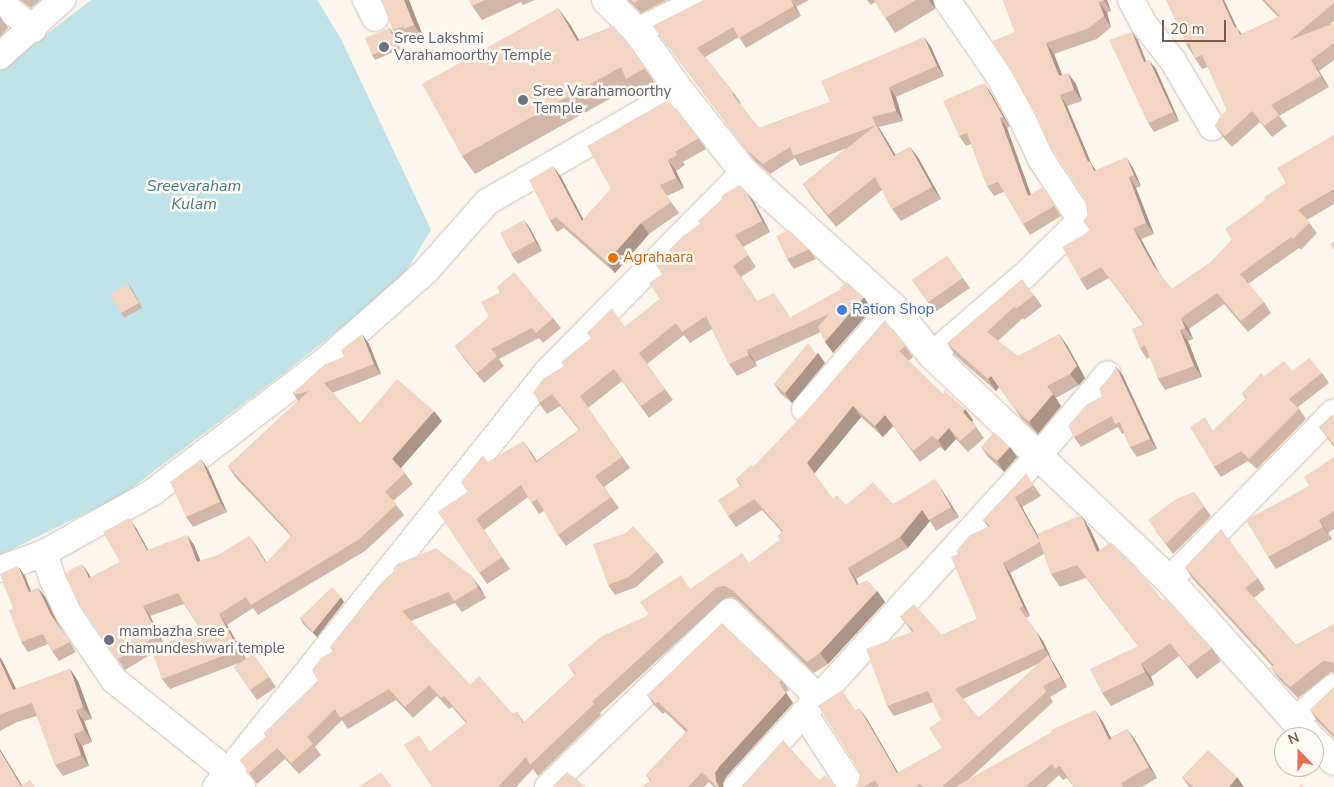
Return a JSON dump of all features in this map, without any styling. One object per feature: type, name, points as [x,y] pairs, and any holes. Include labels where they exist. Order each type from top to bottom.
[{"type":"street","points":[[0,56],[62,0]]},
{"type":"street","points":[[606,0],[636,31],[680,91],[744,172],[893,307],[932,355],[1169,580],[1300,727]]},
{"type":"street","points":[[636,31],[701,0]]},
{"type":"street","points":[[932,355],[1026,274],[1081,220],[1041,159],[1026,124],[999,76],[947,0]]},
{"type":"street","points":[[1131,0],[1144,24],[1173,61],[1212,127]]},
{"type":"street","points":[[0,2],[32,29]]},
{"type":"street","points":[[0,569],[44,553],[153,492],[328,358],[426,271],[487,202],[680,91]]},
{"type":"street","points":[[44,553],[53,580],[70,616],[114,680],[229,782],[547,372],[744,172]]},
{"type":"street","points":[[805,410],[893,307]]},
{"type":"street","points":[[737,787],[1039,455],[1108,374]]},
{"type":"street","points":[[1169,580],[1334,412]]},
{"type":"street","points":[[548,787],[729,612],[811,706],[852,787]]},
{"type":"street","points":[[1304,727],[1334,687]]},
{"type":"street","points":[[1324,751],[1334,761]]},
{"type":"water","name":"Sreevaraham Kulam","points":[[91,0],[317,0],[340,37],[431,230],[400,281],[284,373],[121,496],[0,555],[0,70]]},
{"type":"building","points":[[381,0],[404,0],[414,25],[404,29],[403,26],[393,30]]},
{"type":"building","points":[[469,0],[485,0],[472,6]]},
{"type":"building","points":[[704,0],[791,0],[794,6],[739,38],[733,27],[697,48],[734,93],[732,94],[759,128],[830,102],[821,81],[924,37],[937,66],[889,87],[896,111],[872,117],[876,125],[793,156],[790,147],[763,164],[748,151],[653,26]]},
{"type":"building","points":[[874,0],[916,0],[885,18]]},
{"type":"building","points":[[1003,0],[1104,0],[1099,2],[1104,16],[1089,28],[1046,43],[1059,76],[1068,73],[1074,90],[1060,95],[1088,162],[1090,161],[1094,171],[1126,157],[1134,175],[1129,177],[1146,223],[1133,228],[1153,265],[1172,289],[1211,262],[1232,240],[1225,229],[1265,200],[1264,197],[1286,183],[1277,168],[1334,135],[1334,189],[1298,210],[1310,222],[1293,239],[1291,237],[1240,274],[1264,302],[1241,321],[1217,293],[1181,318],[1185,328],[1180,330],[1194,366],[1158,379],[1145,345],[1140,348],[1132,329],[1144,324],[1101,267],[1080,279],[1062,247],[1090,231],[1083,221],[1088,214],[1086,201],[1047,141],[1031,106],[993,41],[1015,32]]},
{"type":"building","points":[[1166,0],[1222,0],[1240,35],[1280,16],[1265,0],[1334,0],[1334,3],[1290,40],[1334,23],[1334,43],[1311,60],[1321,76],[1271,105],[1279,115],[1264,126],[1252,111],[1225,136],[1215,126],[1219,118],[1227,110],[1202,55],[1195,58],[1189,43],[1186,44]]},
{"type":"building","name":"Sree Varahamoorthy Temple","points":[[558,8],[577,41],[614,26],[645,68],[626,79],[621,67],[462,156],[422,84]]},
{"type":"building","points":[[389,28],[397,44],[372,55],[365,38]]},
{"type":"building","points":[[1132,32],[1144,62],[1149,60],[1173,112],[1148,123],[1109,40]]},
{"type":"building","points":[[984,83],[1003,117],[1000,118],[1028,196],[1042,188],[1054,206],[1023,224],[998,182],[987,186],[967,133],[959,136],[943,101]]},
{"type":"building","points":[[668,100],[698,138],[675,151],[677,155],[668,160],[676,178],[660,185],[671,202],[641,223],[607,262],[556,217],[550,221],[529,180],[553,166],[582,221],[611,189],[587,146]]},
{"type":"building","points":[[876,125],[894,156],[910,147],[932,187],[892,209],[875,177],[828,215],[803,184]]},
{"type":"building","points":[[740,185],[746,191],[762,221],[735,235],[748,255],[733,266],[757,301],[774,293],[793,321],[791,317],[841,289],[840,287],[847,282],[864,297],[825,342],[818,327],[829,314],[747,350],[749,355],[729,364],[706,316],[682,332],[676,323],[639,353],[665,389],[641,406],[614,369],[580,396],[622,457],[595,476],[611,497],[558,535],[537,499],[531,503],[521,485],[476,519],[502,557],[479,573],[438,512],[468,492],[461,482],[483,455],[488,462],[523,441],[536,462],[580,430],[552,394],[539,403],[533,392],[544,378],[564,366],[561,362],[591,338],[587,333],[612,308],[625,327],[660,299],[649,283],[662,274],[655,264],[683,236],[700,224],[698,221],[722,199],[721,197],[724,194]]},
{"type":"building","points":[[524,220],[535,241],[511,254],[500,233]]},
{"type":"building","points":[[789,230],[809,249],[787,259],[776,236]]},
{"type":"building","points":[[1334,241],[1334,250],[1330,244]]},
{"type":"building","points":[[947,256],[963,278],[928,302],[912,280]]},
{"type":"building","points":[[514,272],[553,318],[536,333],[532,328],[491,349],[497,356],[477,373],[455,346],[489,317],[481,302],[501,292],[497,287]]},
{"type":"building","points":[[1022,279],[1034,295],[1016,309],[1015,306],[987,332],[1018,356],[1059,334],[1077,366],[1070,374],[1047,386],[1053,394],[1029,422],[1014,408],[991,376],[988,379],[947,343]]},
{"type":"building","points":[[128,284],[139,303],[121,313],[110,294]]},
{"type":"building","points":[[885,320],[905,346],[899,351],[943,394],[945,391],[965,409],[963,412],[976,427],[960,441],[949,428],[938,440],[932,436],[913,451],[885,415],[875,426],[853,406],[807,463],[833,499],[837,495],[846,505],[873,482],[893,504],[935,479],[951,507],[929,520],[922,510],[900,537],[848,568],[857,585],[867,580],[877,591],[820,653],[807,662],[732,590],[725,586],[717,587],[592,702],[594,704],[530,765],[526,757],[498,787],[432,787],[404,745],[419,735],[430,752],[467,722],[444,696],[441,698],[429,685],[405,707],[389,689],[340,718],[335,709],[307,737],[313,744],[291,763],[277,748],[249,773],[240,760],[266,736],[264,733],[318,681],[312,670],[321,658],[334,651],[330,647],[383,581],[394,571],[393,569],[397,564],[436,548],[471,575],[478,587],[454,601],[449,592],[402,611],[470,685],[479,676],[513,714],[517,712],[523,723],[576,674],[568,665],[602,636],[649,615],[640,602],[681,575],[690,589],[742,553],[749,563],[780,540],[777,536],[783,531],[754,499],[728,516],[718,500],[741,485],[736,479],[751,465],[753,467],[809,408]]},
{"type":"building","points":[[362,334],[374,364],[324,383],[360,423],[397,379],[434,411],[392,459],[405,473],[385,492],[397,504],[358,540],[251,605],[246,597],[219,614],[239,650],[162,679],[151,649],[201,630],[178,593],[143,606],[158,635],[118,659],[76,598],[64,573],[82,564],[89,578],[120,562],[103,532],[129,518],[147,550],[187,535],[197,562],[218,555],[249,536],[266,563],[292,535],[228,466],[309,391],[294,395],[293,393],[325,364],[344,357],[341,350]]},
{"type":"building","points":[[808,343],[816,354],[818,353],[785,393],[774,384]]},
{"type":"building","points":[[1309,358],[1322,373],[1289,399],[1299,409],[1249,459],[1241,451],[1214,467],[1190,427],[1205,417],[1213,431],[1247,398],[1242,393],[1261,373],[1264,376],[1284,361],[1292,371]]},
{"type":"building","points":[[1116,366],[1150,439],[1130,447],[1120,422],[1115,424],[1112,416],[1074,437],[1068,426],[1086,405],[1102,396],[1099,389],[1112,374]]},
{"type":"building","points":[[1334,415],[1334,445],[1319,427]]},
{"type":"building","points":[[994,432],[1010,447],[997,461],[981,447]]},
{"type":"building","points":[[1334,457],[1334,511],[1319,520],[1323,527],[1268,557],[1246,520],[1309,486],[1304,477]]},
{"type":"building","points":[[201,459],[220,502],[186,517],[170,482]]},
{"type":"building","points":[[1026,474],[1034,485],[1015,497],[1040,542],[1003,563],[1023,606],[1019,608],[1036,631],[1044,648],[955,689],[979,718],[1048,655],[1060,677],[1043,686],[1046,692],[942,787],[923,787],[920,784],[915,787],[879,787],[875,780],[864,787],[855,787],[860,776],[858,769],[818,706],[842,690],[856,711],[860,709],[897,773],[942,748],[929,728],[941,720],[928,691],[887,706],[866,649],[914,631],[900,616],[914,604],[942,635],[977,619],[951,557],[958,554],[956,551],[970,535],[990,526],[983,520]]},
{"type":"building","points":[[1194,492],[1204,506],[1166,544],[1148,520],[1176,499]]},
{"type":"building","points":[[1081,515],[1097,552],[1111,542],[1136,566],[1163,601],[1167,598],[1212,648],[1188,666],[1170,643],[1141,664],[1145,672],[1102,693],[1090,669],[1138,646],[1077,565],[1051,574],[1037,534]]},
{"type":"building","points":[[633,526],[657,552],[629,577],[608,585],[593,544],[626,533]]},
{"type":"building","points":[[1221,529],[1258,578],[1245,588],[1296,645],[1334,624],[1334,664],[1323,661],[1290,687],[1271,668],[1274,665],[1185,567]]},
{"type":"building","points":[[18,566],[29,592],[38,588],[51,615],[70,642],[52,651],[43,634],[21,642],[9,610],[13,608],[0,575]]},
{"type":"building","points":[[332,587],[341,597],[313,632],[300,618]]},
{"type":"building","points":[[722,623],[782,680],[779,682],[786,693],[719,767],[715,773],[719,787],[702,772],[688,787],[641,787],[651,780],[646,775],[688,730],[658,702],[656,704],[647,695]]},
{"type":"building","points":[[253,654],[269,677],[250,690],[234,667]]},
{"type":"building","points":[[0,661],[13,690],[70,669],[83,707],[76,710],[84,730],[74,734],[81,755],[55,765],[32,703],[0,715]]},
{"type":"building","points":[[1334,687],[1334,735],[1310,710]]},
{"type":"building","points":[[1095,710],[1109,740],[1127,729],[1149,767],[1121,783],[1123,787],[1074,787],[1060,766],[1055,769],[1052,764],[1025,787],[955,787],[1052,732],[1051,730]]},
{"type":"building","points":[[783,740],[819,780],[826,775],[835,787],[741,787]]},
{"type":"building","points":[[1208,750],[1237,777],[1229,787],[1193,787],[1182,777]]},
{"type":"building","points":[[0,751],[21,786],[30,780],[35,787],[0,787]]},
{"type":"building","points":[[381,772],[392,787],[359,787]]},
{"type":"building","points":[[567,772],[586,787],[552,787]]},
{"type":"place","name":"Sree Lakshmi Varahamoorthy Temple","points":[[384,47]]},
{"type":"place","name":"Sree Varahamoorthy Temple","points":[[523,100]]},
{"type":"place","name":"Agrahaara","points":[[613,258]]},
{"type":"place","name":"Ration Shop","points":[[842,310]]},
{"type":"place","name":"mambazha sree chamundeshwari temple","points":[[109,640]]}]
